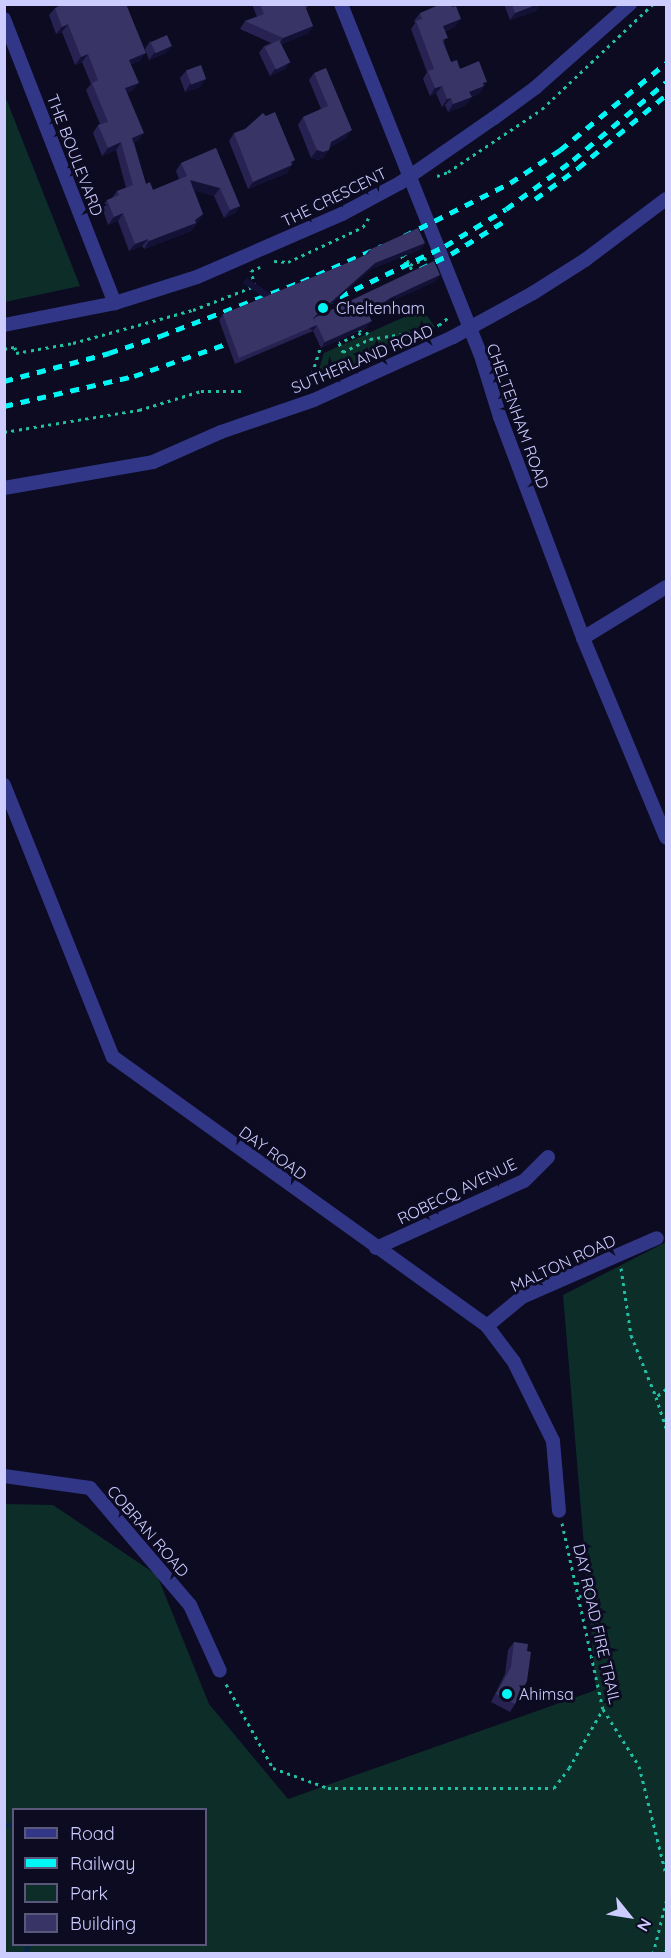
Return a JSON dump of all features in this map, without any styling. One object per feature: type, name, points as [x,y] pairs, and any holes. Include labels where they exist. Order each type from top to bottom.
[{"type":"street","name":"CHELTENHAM ROAD","points":[[341,4],[419,204],[453,308],[468,329],[482,359],[500,417],[583,638],[666,837]]},
{"type":"street","name":"THE CRESCENT","points":[[4,325],[115,303],[197,277],[342,214],[409,177],[535,88],[630,4]]},
{"type":"street","name":"THE BOULEVARD","points":[[4,19],[115,303]]},
{"type":"street","name":"SUTHERLAND ROAD","points":[[4,488],[153,462],[221,432],[314,400],[468,329],[533,293],[585,260],[666,199]]},
{"type":"street","points":[[583,638],[666,588]]},
{"type":"street","name":"DAY ROAD","points":[[4,785],[113,1057],[487,1326],[514,1362],[553,1441],[559,1511]]},
{"type":"street","name":"ROBECQ AVENUE","points":[[376,1248],[524,1181],[548,1157]]},
{"type":"street","name":"MALTON ROAD","points":[[487,1326],[522,1297],[657,1238]]},
{"type":"street","name":"COBRAN ROAD","points":[[4,1476],[90,1488],[190,1605],[220,1671]]},
{"type":"path","points":[[4,349],[15,347],[16,353],[73,343],[193,310],[255,286],[251,271],[278,259],[288,262],[363,227],[371,215]]},
{"type":"path","points":[[405,263],[400,252],[407,248],[402,248],[410,265],[417,281]]},
{"type":"path","points":[[410,265],[427,258]]},
{"type":"path","points":[[358,327],[361,333],[339,343],[343,352],[370,339],[416,332],[439,325],[450,317],[453,308]]},
{"type":"path","points":[[349,332],[362,323],[370,339]]},
{"type":"path","points":[[310,381],[321,344],[330,340]]},
{"type":"path","points":[[4,432],[139,410],[201,391],[241,391]]},
{"type":"path","points":[[619,1255],[631,1335],[666,1428]]},
{"type":"path","points":[[656,1397],[666,1389]]},
{"type":"path","name":"DAY ROAD FIRE TRAIL","points":[[559,1511],[603,1709],[639,1766],[666,1874]]},
{"type":"path","points":[[575,1581],[585,1588],[579,1599]]},
{"type":"path","points":[[220,1671],[234,1701],[273,1768],[328,1788],[554,1788],[570,1768],[603,1709]]},
{"type":"path","points":[[653,1953],[666,1902]]},
{"type":"path","points":[[658,1953],[666,1951]]},
{"type":"green space","points":[[5,96],[80,286],[4,302]]},
{"type":"green space","points":[[422,309],[435,327],[315,382],[324,353]]},
{"type":"green space","points":[[666,1242],[666,1953],[5,1954],[5,1504],[53,1505],[157,1575],[209,1704],[288,1799],[596,1690],[563,1295]]},
{"type":"building","points":[[63,4],[126,4],[146,53],[129,60],[139,83],[125,88],[144,133],[132,138],[146,184],[150,182],[153,190],[187,176],[181,163],[216,148],[240,206],[230,210],[220,188],[190,180],[203,214],[195,220],[196,223],[135,244],[123,213],[114,217],[107,200],[119,195],[117,191],[133,185],[121,142],[108,148],[98,125],[108,122],[92,83],[98,80],[88,54],[81,57],[68,24],[62,27],[55,8]]},
{"type":"building","points":[[260,4],[309,4],[305,6],[313,26],[283,38],[245,21],[264,14]]},
{"type":"building","points":[[441,4],[456,6],[461,19],[443,26],[448,38],[442,40],[451,62],[457,60],[460,69],[479,61],[487,82],[483,83],[484,86],[469,92],[472,97],[453,104],[451,98],[447,99],[442,86],[435,88],[428,71],[434,69],[416,21],[422,19],[420,13]]},
{"type":"building","points":[[512,4],[538,4],[515,13]]},
{"type":"building","points":[[167,35],[172,46],[155,53],[151,42]]},
{"type":"building","points":[[279,40],[290,62],[276,70],[265,47]]},
{"type":"building","points":[[201,65],[206,79],[191,85],[186,70]]},
{"type":"building","points":[[326,68],[352,130],[331,142],[329,150],[323,152],[317,150],[303,117],[328,106],[314,73]]},
{"type":"building","points":[[275,112],[295,160],[291,162],[292,165],[253,182],[234,133],[245,129],[263,113],[266,116]]},
{"type":"building","points":[[418,228],[425,243],[375,263],[313,318],[316,322],[314,318],[434,261],[440,275],[390,298],[368,314],[372,321],[325,342],[317,325],[239,358],[223,314],[350,262],[370,253],[369,250]]},
{"type":"building","points":[[514,1642],[528,1644],[527,1651],[531,1652],[527,1681],[515,1704],[496,1694],[511,1667]]},
{"type":"waterway","points":[[4,1825],[12,1825]]},
{"type":"waterway","points":[[25,1954],[27,1946]]},
{"type":"railway","points":[[404,236],[510,183],[560,150],[666,63]]},
{"type":"railway","points":[[324,304],[445,246],[506,209],[573,160],[666,82]]},
{"type":"railway","points":[[535,199],[578,168],[666,95]]},
{"type":"railway","points":[[420,269],[451,254],[506,220]]},
{"type":"railway","points":[[4,381],[109,353],[160,336],[301,282],[382,246]]},
{"type":"railway","points":[[4,406],[134,376],[243,338]]},
{"type":"place","name":"Cheltenham","points":[[323,308]]},
{"type":"place","name":"Ahimsa","points":[[507,1694]]}]
